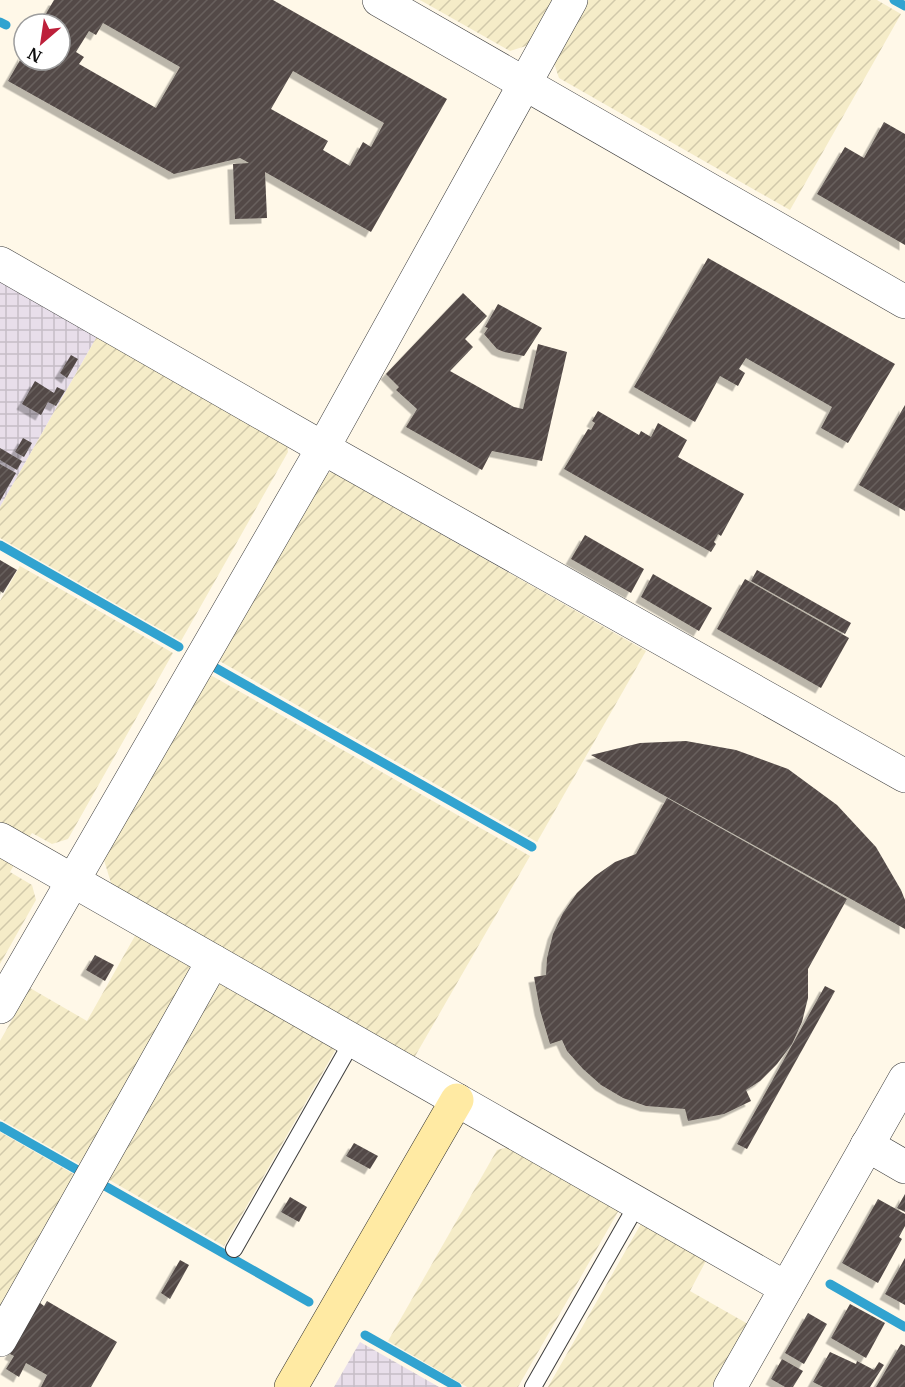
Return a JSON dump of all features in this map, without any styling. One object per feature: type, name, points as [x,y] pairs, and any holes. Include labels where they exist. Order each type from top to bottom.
[{"type":"street","points":[[380,0],[905,302]]},
{"type":"street","points":[[0,1007],[323,448],[571,0]]},
{"type":"street","points":[[0,263],[905,776]]},
{"type":"street","points":[[0,839],[786,1288]]},
{"type":"street","points":[[0,1340],[213,961]]},
{"type":"street","points":[[735,1385],[786,1288],[905,1079]]},
{"type":"street","points":[[291,1387],[458,1100]]},
{"type":"street","points":[[867,1145],[905,1167]]},
{"type":"lane","points":[[234,1249],[353,1040]]},
{"type":"lane","points":[[533,1387],[638,1203]]},
{"type":"shaded area","points":[[420,0],[554,0],[529,45],[510,51]]},
{"type":"shaded area","points":[[588,0],[877,0],[901,14],[790,210],[559,78],[553,60]]},
{"type":"shaded area","points":[[0,276],[99,333],[0,507]]},
{"type":"shaded area","points":[[99,333],[287,444],[288,452],[181,641],[0,538],[0,507]]},
{"type":"shaded area","points":[[332,472],[646,651],[537,842],[216,659],[319,476]]},
{"type":"shaded area","points":[[20,566],[173,653],[68,839],[52,844],[32,833],[28,839],[0,823],[0,601]]},
{"type":"shaded area","points":[[207,673],[530,856],[414,1058],[112,886],[103,857]]},
{"type":"shaded area","points":[[0,857],[14,865],[10,872],[32,885],[36,900],[0,964]]},
{"type":"shaded area","points":[[136,934],[196,968],[83,1166],[0,1119],[0,1041],[30,988],[87,1021]]},
{"type":"shaded area","points":[[217,981],[336,1049],[224,1246],[106,1178]]},
{"type":"shaded area","points":[[0,1132],[77,1176],[0,1311]]},
{"type":"shaded area","points":[[509,1147],[619,1210],[518,1387],[467,1387],[388,1341],[497,1150]]},
{"type":"shaded area","points":[[642,1222],[707,1259],[690,1291],[748,1324],[712,1387],[548,1387]]},
{"type":"shaded area","points":[[360,1342],[439,1387],[334,1387]]},
{"type":"building","points":[[54,0],[273,0],[447,99],[371,232],[265,172],[267,218],[235,219],[233,164],[249,163],[240,158],[174,174],[8,81],[13,72],[72,72],[72,12],[47,12]],"holes":[[[103,23],[180,67],[156,108],[79,64],[84,57],[76,52],[89,31],[96,35]],[[293,71],[384,123],[371,147],[363,142],[350,166],[323,150],[328,141],[271,109]]]},
{"type":"building","points":[[884,122],[905,134],[905,245],[817,194],[845,147],[864,158]]},
{"type":"building","points":[[708,258],[895,364],[848,443],[821,428],[832,407],[746,358],[739,369],[745,373],[738,386],[720,376],[695,422],[634,387]]},
{"type":"building","points":[[463,293],[487,316],[465,339],[473,347],[450,371],[514,407],[523,409],[538,344],[567,352],[542,461],[492,451],[482,470],[406,427],[417,409],[396,390],[399,387],[386,374]]},
{"type":"building","points":[[498,304],[542,328],[524,356],[497,349],[484,334],[488,328],[485,327]]},
{"type":"building","points":[[71,355],[78,359],[67,378],[60,373]]},
{"type":"building","points":[[35,381],[54,393],[57,387],[65,391],[56,406],[48,402],[41,415],[22,404]]},
{"type":"building","points":[[905,405],[905,511],[859,485]]},
{"type":"building","points":[[598,411],[639,435],[641,431],[651,437],[658,423],[687,440],[678,457],[744,494],[721,536],[718,534],[711,552],[564,469],[588,429],[591,430],[595,423],[592,421]]},
{"type":"building","points":[[23,438],[32,443],[24,457],[15,452]]},
{"type":"building","points":[[0,448],[22,461],[17,470],[0,460]]},
{"type":"building","points":[[0,464],[16,473],[0,501]]},
{"type":"building","points":[[585,535],[644,569],[631,593],[571,559]]},
{"type":"building","points":[[0,560],[17,570],[3,593],[0,591]]},
{"type":"building","points":[[757,570],[851,623],[845,634],[751,581]]},
{"type":"building","points":[[653,574],[712,608],[699,631],[641,597]]},
{"type":"building","points":[[745,579],[849,638],[821,688],[717,629]]},
{"type":"building","points":[[686,741],[736,750],[788,769],[837,805],[876,847],[901,890],[905,900],[905,929],[591,755],[640,743]]},
{"type":"building","points":[[667,798],[847,899],[808,969],[808,998],[802,1022],[792,1044],[760,1081],[746,1090],[751,1101],[724,1114],[688,1121],[685,1109],[646,1106],[623,1098],[601,1085],[583,1069],[567,1051],[562,1040],[550,1044],[540,1010],[534,977],[546,975],[547,958],[553,934],[563,913],[577,893],[615,862],[636,854]]},
{"type":"building","points":[[95,955],[114,965],[105,981],[86,970]]},
{"type":"building","points":[[825,986],[835,991],[747,1149],[737,1144]]},
{"type":"building","points":[[354,1143],[378,1156],[370,1169],[346,1156]]},
{"type":"building","points":[[905,1194],[905,1212],[897,1208]]},
{"type":"building","points":[[290,1197],[307,1207],[299,1222],[281,1212]]},
{"type":"building","points":[[878,1199],[905,1214],[905,1226],[899,1237],[902,1239],[878,1283],[842,1263]]},
{"type":"building","points":[[905,1258],[905,1305],[885,1294]]},
{"type":"building","points":[[180,1260],[189,1265],[170,1299],[161,1293]]},
{"type":"building","points":[[47,1301],[117,1342],[91,1387],[41,1387],[47,1375],[26,1363],[19,1377],[6,1369],[14,1356],[10,1354],[39,1302],[44,1306]]},
{"type":"building","points":[[850,1304],[885,1323],[866,1358],[831,1338]]},
{"type":"building","points":[[808,1313],[827,1324],[804,1364],[785,1353]]},
{"type":"building","points":[[901,1344],[905,1346],[905,1387],[876,1387]]},
{"type":"building","points":[[830,1352],[856,1364],[857,1361],[874,1370],[879,1362],[884,1365],[870,1387],[823,1387],[813,1382]]},
{"type":"building","points":[[782,1359],[803,1371],[793,1387],[785,1387],[771,1379]]},
{"type":"waterway","points":[[894,0],[905,6]]},
{"type":"waterway","points":[[0,22],[6,25]]},
{"type":"waterway","points":[[0,545],[179,647]]},
{"type":"waterway","points":[[214,667],[532,847]]},
{"type":"waterway","points":[[0,1126],[81,1172]]},
{"type":"waterway","points":[[105,1186],[309,1302]]},
{"type":"waterway","points":[[830,1284],[905,1327]]},
{"type":"waterway","points":[[365,1335],[457,1387]]}]
